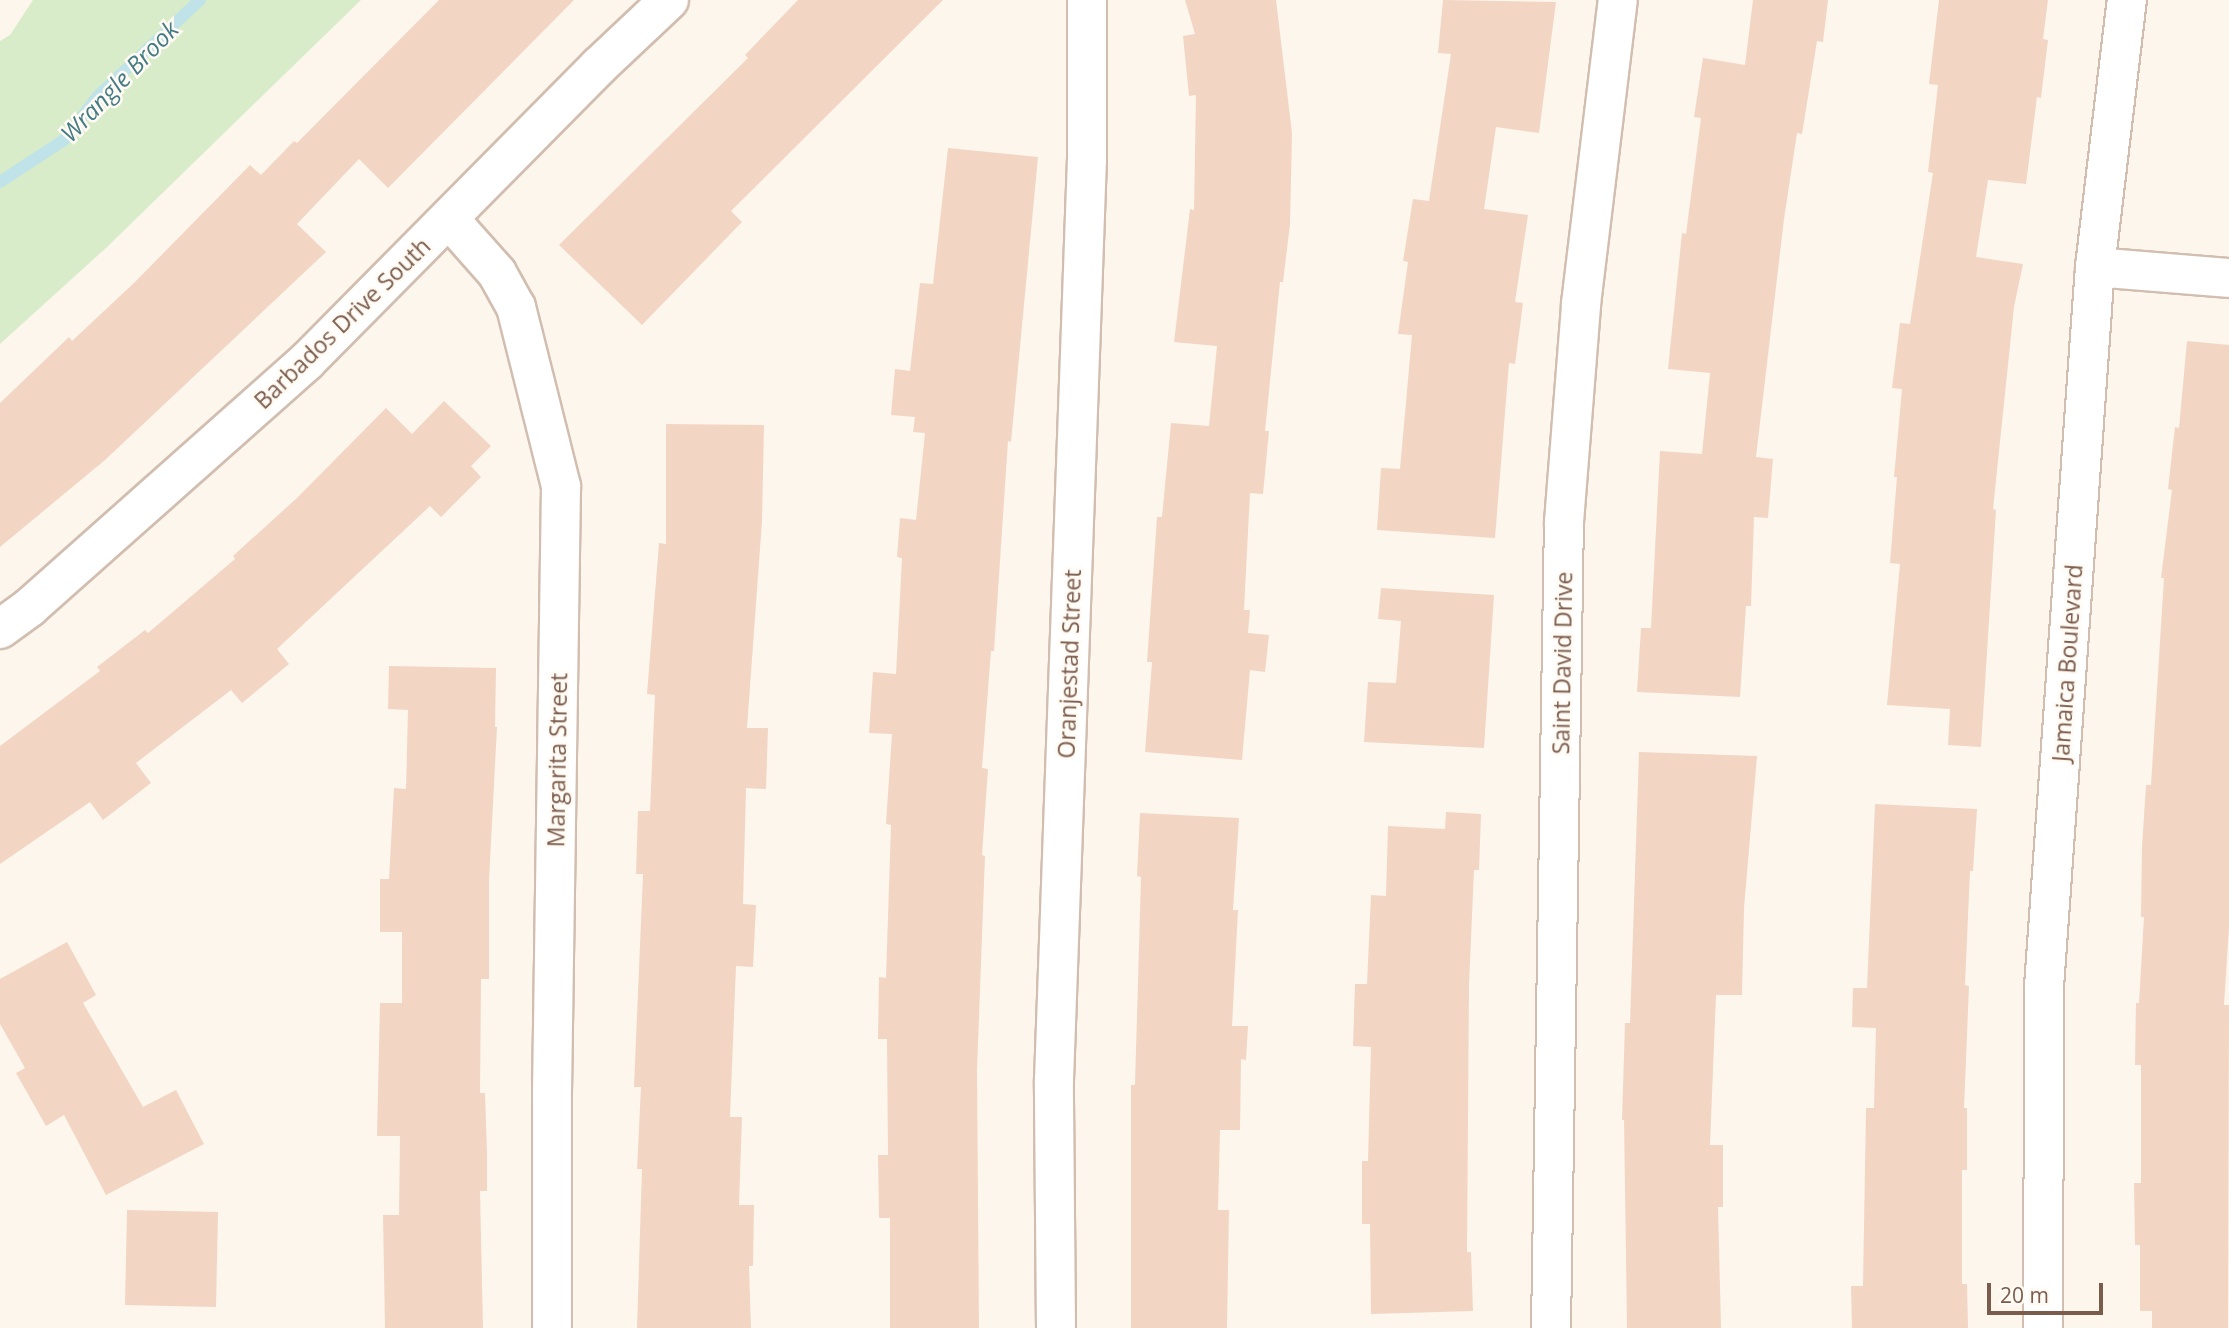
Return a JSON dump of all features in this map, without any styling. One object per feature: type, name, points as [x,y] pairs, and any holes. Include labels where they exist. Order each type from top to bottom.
[{"type":"street","name":"Barbados Drive South","points":[[0,629],[30,607],[307,361],[450,220],[599,66],[669,0]]},
{"type":"street","name":"Oranjestad Street","points":[[1056,1328],[1054,1080],[1087,160],[1087,0]]},
{"type":"street","name":"Saint David Drive","points":[[1551,1328],[1564,522],[1581,304],[1618,0]]},
{"type":"street","name":"Jamaica Boulevard","points":[[2043,1328],[2044,987],[2095,267],[2127,0]]},
{"type":"street","name":"Margarita Street","points":[[450,220],[497,273],[516,307],[561,485],[552,1090],[552,1328]]},
{"type":"street","points":[[2095,267],[2229,278]]},
{"type":"green space","points":[[33,0],[361,0],[107,247],[0,344],[0,41],[10,35]]},
{"type":"building","points":[[439,0],[574,0],[388,188],[359,159],[297,224],[326,252],[105,460],[0,547],[0,403],[69,337],[72,341],[135,282],[250,165],[261,175],[294,141],[297,143]]},
{"type":"building","points":[[798,0],[943,0],[731,211],[742,222],[642,325],[559,245],[748,58],[745,55]]},
{"type":"building","points":[[1185,0],[1276,0],[1292,133],[1290,224],[1283,282],[1280,282],[1265,431],[1269,431],[1263,494],[1250,493],[1244,610],[1250,610],[1248,633],[1269,635],[1265,672],[1250,670],[1242,760],[1145,752],[1152,662],[1147,662],[1157,517],[1162,517],[1171,423],[1209,426],[1217,346],[1174,342],[1190,209],[1194,210],[1196,95],[1189,96],[1183,36],[1195,34]]},
{"type":"building","points":[[1443,0],[1556,2],[1539,133],[1496,127],[1484,209],[1528,215],[1515,302],[1523,303],[1515,364],[1509,363],[1495,538],[1377,530],[1381,468],[1400,469],[1412,335],[1398,334],[1408,262],[1403,261],[1413,199],[1429,201],[1451,54],[1438,53]]},
{"type":"building","points":[[1753,0],[1828,0],[1823,42],[1817,41],[1802,134],[1797,133],[1784,219],[1756,457],[1773,459],[1768,518],[1754,517],[1751,606],[1746,606],[1740,697],[1637,692],[1641,628],[1651,628],[1660,451],[1702,454],[1710,373],[1668,369],[1682,233],[1686,234],[1701,118],[1694,117],[1703,58],[1745,65]]},
{"type":"building","points":[[1939,0],[2048,0],[2043,39],[2048,40],[2041,98],[2037,97],[2026,184],[1988,180],[1976,257],[2023,264],[2014,307],[1993,509],[1996,510],[1981,747],[1948,745],[1950,709],[1887,705],[1900,564],[1890,563],[1902,389],[1892,388],[1900,323],[1910,324],[1933,173],[1928,172],[1938,85],[1929,84]]},
{"type":"building","points":[[948,148],[1038,157],[1011,442],[1008,441],[994,651],[991,651],[982,768],[988,769],[982,855],[985,856],[977,1070],[979,1328],[890,1328],[890,1218],[879,1218],[878,1155],[888,1155],[887,1039],[878,1039],[879,977],[886,978],[891,825],[886,824],[892,734],[869,733],[873,672],[896,674],[902,558],[897,557],[900,518],[916,520],[925,433],[913,432],[915,417],[891,415],[895,369],[910,371],[920,283],[933,284]]},
{"type":"building","points":[[2187,341],[2229,345],[2229,927],[2224,1005],[2229,1005],[2228,1328],[2152,1328],[2152,1311],[2140,1311],[2140,1245],[2135,1245],[2134,1183],[2141,1183],[2141,1065],[2135,1065],[2136,1003],[2139,1003],[2144,917],[2141,917],[2142,847],[2146,785],[2151,785],[2164,578],[2161,578],[2172,490],[2168,489],[2175,427],[2179,428]]},
{"type":"building","points":[[444,401],[491,446],[471,466],[481,477],[441,517],[430,506],[277,649],[289,664],[242,703],[231,690],[136,763],[151,783],[103,820],[90,802],[0,864],[0,746],[100,671],[97,667],[145,630],[148,633],[235,559],[233,556],[298,497],[386,408],[412,434]]},
{"type":"building","points":[[666,424],[764,425],[762,521],[747,728],[768,728],[766,789],[746,788],[743,904],[756,905],[753,967],[736,966],[730,1117],[742,1117],[739,1205],[754,1205],[753,1266],[749,1266],[751,1328],[637,1328],[642,1169],[637,1169],[641,1087],[634,1087],[643,874],[636,874],[638,811],[650,811],[655,695],[647,694],[659,543],[666,544]]},
{"type":"building","points":[[1381,588],[1494,595],[1484,748],[1364,742],[1368,682],[1396,683],[1401,621],[1378,619]]},
{"type":"building","points":[[389,666],[496,668],[497,727],[489,880],[489,979],[481,979],[480,1093],[485,1093],[487,1153],[487,1191],[480,1191],[483,1328],[385,1328],[383,1215],[399,1215],[400,1136],[377,1136],[380,1003],[402,1003],[402,932],[380,932],[380,879],[389,879],[394,788],[406,789],[408,710],[388,709]]},
{"type":"building","points":[[1639,752],[1757,756],[1744,908],[1742,995],[1716,995],[1710,1145],[1723,1145],[1723,1207],[1718,1207],[1721,1328],[1627,1328],[1622,1120],[1625,1023],[1630,1023]]},
{"type":"building","points":[[1875,804],[1977,809],[1973,871],[1970,871],[1965,985],[1969,986],[1964,1108],[1967,1108],[1967,1170],[1962,1170],[1962,1284],[1967,1284],[1968,1328],[1852,1328],[1851,1286],[1863,1286],[1866,1108],[1874,1108],[1876,1028],[1852,1027],[1853,988],[1867,988]]},
{"type":"building","points":[[1446,812],[1481,814],[1479,870],[1474,870],[1469,985],[1467,1252],[1471,1252],[1473,1311],[1371,1314],[1370,1224],[1362,1224],[1362,1161],[1368,1161],[1371,1047],[1353,1046],[1355,984],[1367,984],[1371,895],[1386,896],[1388,826],[1445,829]]},
{"type":"building","points":[[1140,813],[1239,818],[1233,910],[1238,910],[1232,1026],[1248,1026],[1246,1060],[1241,1059],[1240,1130],[1220,1130],[1218,1210],[1229,1210],[1227,1328],[1131,1328],[1131,1085],[1135,1085],[1141,877],[1137,876]]},
{"type":"building","points":[[67,942],[96,995],[83,1003],[143,1107],[176,1090],[204,1144],[106,1195],[64,1115],[46,1126],[16,1073],[25,1068],[0,1024],[0,979]]},
{"type":"building","points":[[127,1210],[218,1212],[216,1307],[125,1305]]},
{"type":"waterway","name":"Wrangle Brook","points":[[0,182],[64,140],[98,96],[200,0]]}]
